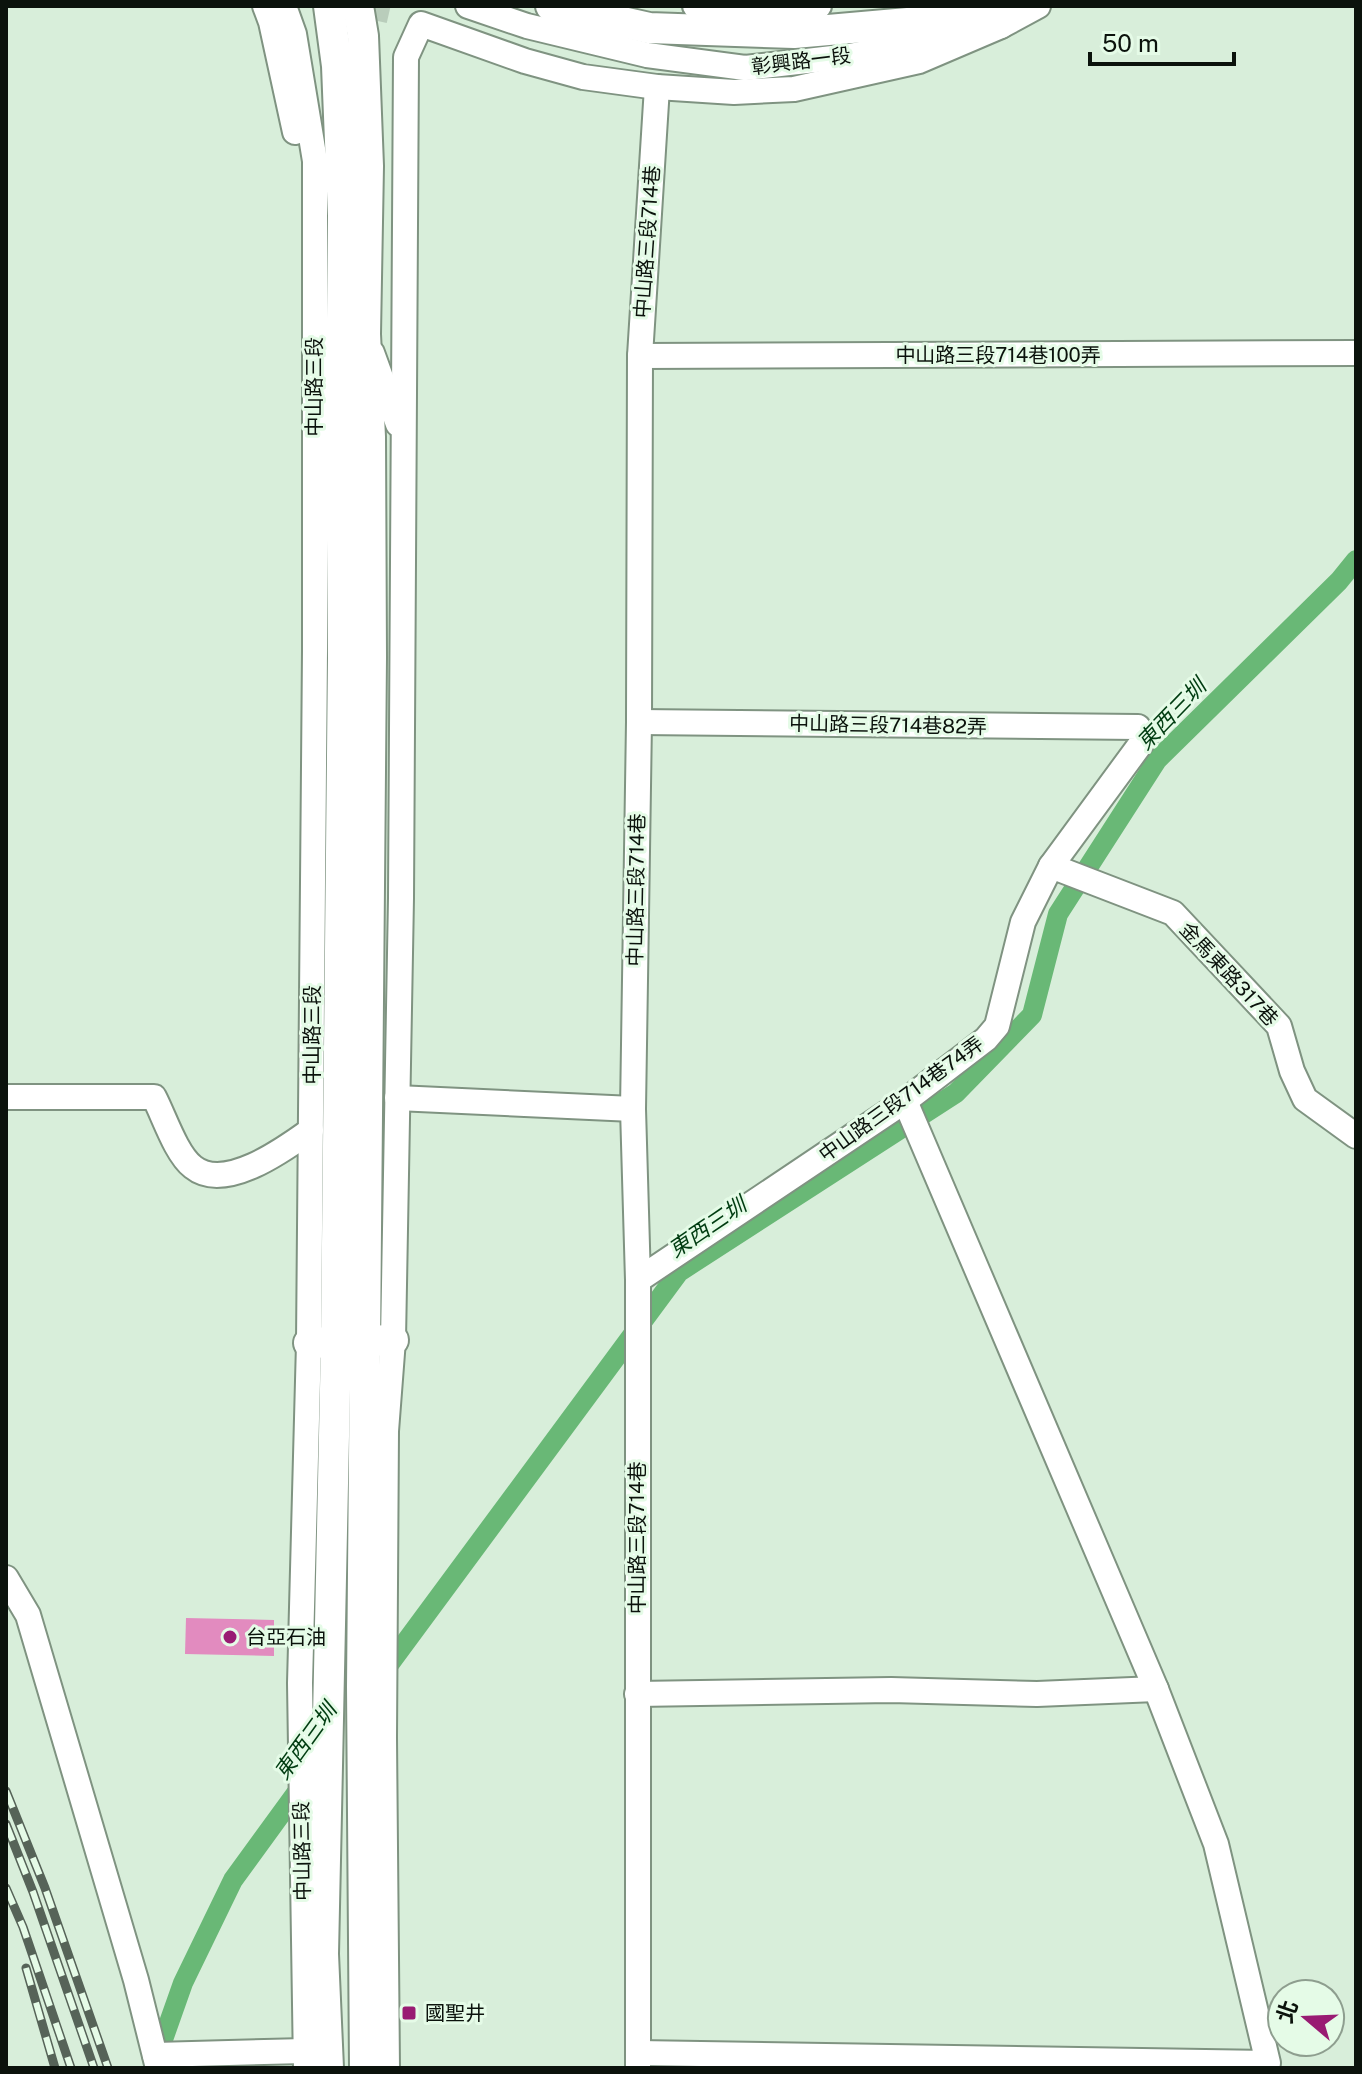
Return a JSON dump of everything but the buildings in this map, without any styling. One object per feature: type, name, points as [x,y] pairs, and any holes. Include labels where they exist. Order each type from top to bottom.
[{"type":"main road","name":"中山路三段","points":[[329,6],[337,66],[329,216],[341,422],[329,654],[362,1671],[375,1953],[365,2068]]},
{"type":"main road","name":"中山路三段","points":[[313,2062],[313,1954],[351,1342],[371,657],[370,437],[365,334],[368,166],[365,21],[358,6]]},
{"type":"main road","name":"彰興路一段","points":[[551,6],[649,28],[794,33],[1001,16]]},
{"type":"main road","points":[[313,1954],[375,1953]]},
{"type":"street","points":[[265,6],[329,216]]},
{"type":"street","name":"中山路三段","points":[[284,6],[294,34],[315,161],[329,216],[313,301],[329,654],[311,1130],[351,1342]]},
{"type":"street","name":"彰興路一段","points":[[468,6],[527,26],[647,55],[745,68],[850,56],[1038,6]]},
{"type":"street","points":[[695,6],[756,11],[819,6]]},
{"type":"street","points":[[657,87],[734,92],[794,89],[919,61],[1001,16]]},
{"type":"street","name":"中山路三段","points":[[351,1342],[397,1098],[406,57],[411,19],[525,61],[583,77],[657,87]]},
{"type":"street","name":"中山路三段714巷","points":[[638,2060],[638,1281],[633,1109],[639,722],[640,356],[657,87]]},
{"type":"street","points":[[365,334],[403,437]]},
{"type":"street","name":"中山路三段714巷100弄","points":[[640,356],[1356,353]]},
{"type":"street","points":[[370,437],[388,402],[403,358]]},
{"type":"street","name":"中山路三段714巷82弄","points":[[639,722],[1138,727]]},
{"type":"street","name":"中山路三段714巷74弄","points":[[638,1281],[905,1101],[986,1039],[997,1026],[1023,922],[1051,866],[1145,738],[1138,727]]},
{"type":"street","name":"金馬東路317巷","points":[[1051,866],[1173,913],[1279,1026],[1292,1071],[1305,1099],[1356,1136]]},
{"type":"street","points":[[6,1097],[154,1097],[181,1152],[195,1169],[207,1173],[233,1173],[252,1166],[280,1152],[311,1130]]},
{"type":"street","points":[[397,1098],[633,1109]]},
{"type":"street","points":[[638,2060],[1268,2063],[1216,1844],[1156,1689],[905,1101]]},
{"type":"street","points":[[6,1578],[28,1615],[136,1980],[156,2061],[313,2062]]},
{"type":"street","points":[[637,1694],[891,1690],[1037,1694],[1156,1689]]},
{"type":"street","name":"中山路三段","points":[[375,1953],[387,2068]]},
{"type":"waterway","name":"東西三圳","points":[[382,1674],[679,1272],[956,1093],[1032,1015],[1058,914],[1157,760],[1339,581],[1356,560]]},
{"type":"waterway","name":"東西三圳","points":[[154,2065],[183,1983],[233,1880],[305,1781]]},
{"type":"tunnel","points":[[366,6],[401,14]]},
{"type":"railway","points":[[6,1791],[45,1888],[108,2068]]},
{"type":"railway","points":[[6,1824],[94,2068]]},
{"type":"railway","points":[[6,1888],[23,1927],[71,2068]]},
{"type":"railway","points":[[26,1968],[55,2068]]},
{"type":"place","name":"台亞石油","points":[[230,1637]]},
{"type":"place","name":"國聖井","points":[[409,2013]]}]
